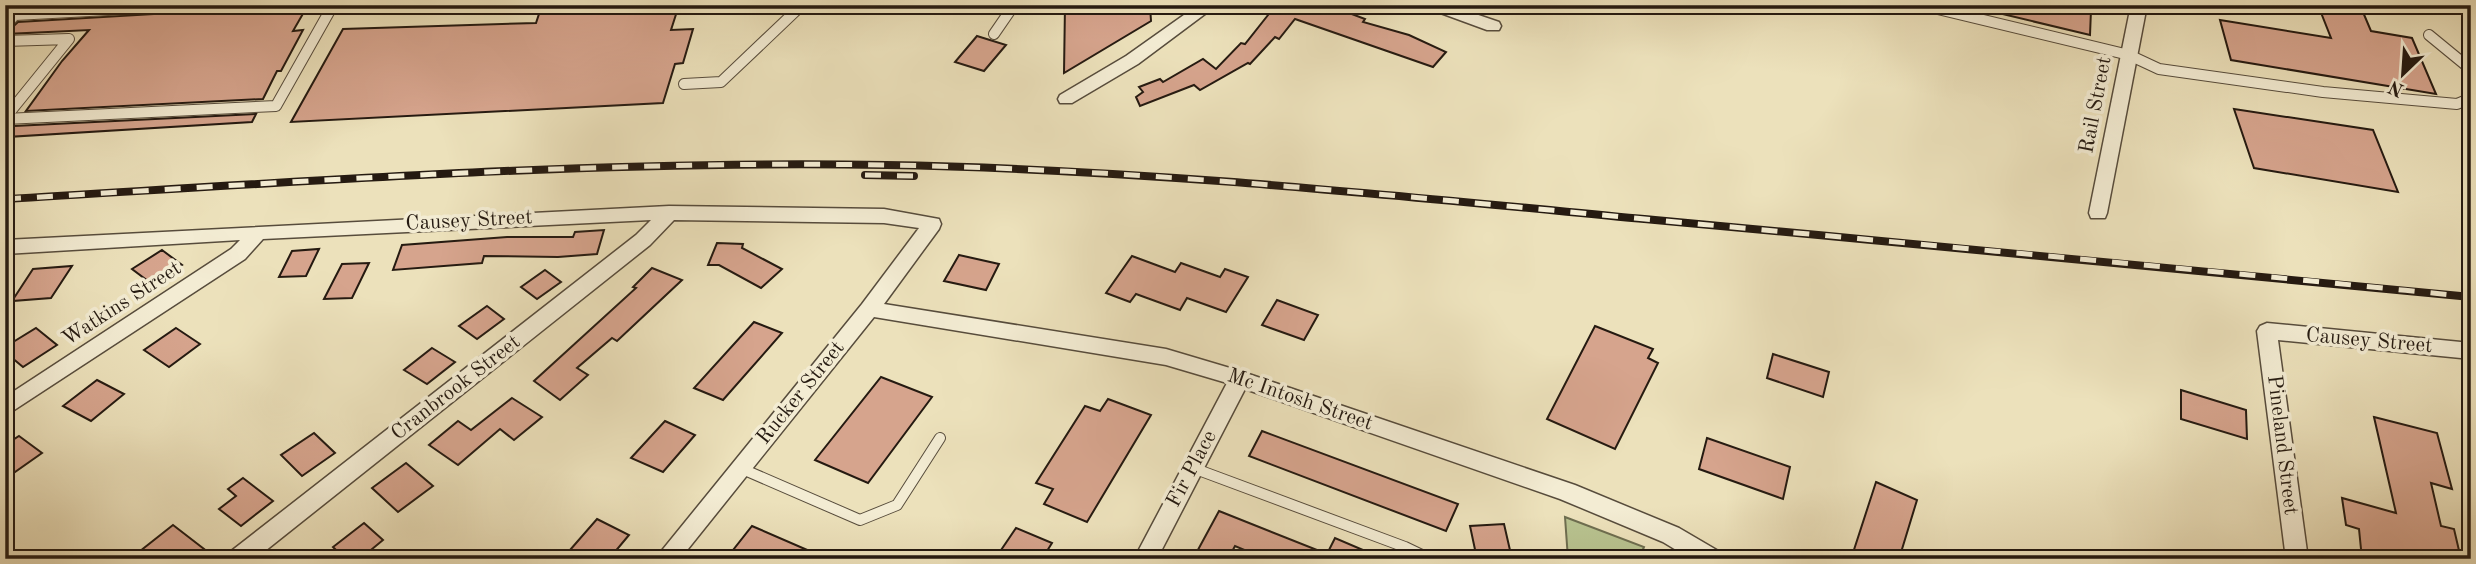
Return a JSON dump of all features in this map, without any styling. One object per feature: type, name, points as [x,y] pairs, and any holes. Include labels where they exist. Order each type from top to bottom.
[{"type":"street","points":[[1066,99],[1132,60],[1209,5]]},
{"type":"street","points":[[1433,5],[1493,26]]},
{"type":"street","name":"Rail Street","points":[[2098,213],[2140,5]]},
{"type":"street","name":"Causey Street","points":[[5,247],[669,213],[884,216],[932,224]]},
{"type":"street","name":"Cranbrook Street","points":[[238,559],[643,240],[669,213]]},
{"type":"street","name":"Rucker Street","points":[[666,559],[869,309],[932,224]]},
{"type":"street","name":"Watkins Street","points":[[5,408],[238,254],[258,232]]},
{"type":"street","name":"Mc Intosh Street","points":[[869,309],[1166,357],[1240,379],[1567,492],[1671,535],[1712,559]]},
{"type":"street","name":"Causey Street","points":[[2267,331],[2471,351]]},
{"type":"street","name":"Pineland Street","points":[[2267,331],[2297,559]]},
{"type":"street","name":"Fir Place","points":[[1145,559],[1240,379]]},
{"type":"lane","points":[[5,26],[15,15],[201,5]]},
{"type":"lane","points":[[5,119],[276,106],[333,5]]},
{"type":"lane","points":[[391,7],[434,5]]},
{"type":"lane","points":[[684,84],[721,82],[802,5]]},
{"type":"lane","points":[[994,34],[1014,5]]},
{"type":"lane","points":[[1921,5],[2129,55],[2159,69],[2218,79],[2457,104],[2471,98]]},
{"type":"lane","points":[[2429,35],[2468,67],[2471,73]]},
{"type":"lane","points":[[5,41],[69,39],[5,119]]},
{"type":"lane","points":[[740,468],[860,520],[897,505],[940,438]]},
{"type":"lane","points":[[1193,468],[1405,547],[1430,559]]},
{"type":"green space","points":[[1565,517],[1644,547],[1639,559],[1568,559]]},
{"type":"building","points":[[308,5],[293,31],[303,30],[263,99],[26,111],[62,61],[89,30],[5,34],[18,22]]},
{"type":"building","points":[[679,5],[671,30],[693,29],[683,63],[675,64],[663,103],[291,122],[343,29],[536,23],[539,14]]},
{"type":"building","points":[[1065,5],[1146,5],[1150,6],[1151,21],[1064,73]]},
{"type":"building","points":[[1263,5],[1328,5],[1365,19],[1363,22],[1409,35],[1446,52],[1433,67],[1295,19],[1279,39],[1275,37],[1250,64],[1200,90],[1194,85],[1140,106],[1136,97],[1143,92],[1139,87],[1160,79],[1163,82],[1203,59],[1216,69],[1241,43],[1245,44],[1272,10]]},
{"type":"building","points":[[1995,5],[2072,5],[2091,10],[2090,35],[1994,12]]},
{"type":"building","points":[[2318,5],[2360,5],[2371,31],[2412,38],[2436,94],[2231,60],[2220,20],[2331,38]]},
{"type":"building","points":[[977,36],[1006,45],[984,71],[955,62]]},
{"type":"building","points":[[2234,109],[2373,130],[2398,192],[2254,168]]},
{"type":"building","points":[[256,114],[252,122],[6,137],[14,126]]},
{"type":"building","points":[[604,230],[597,254],[558,257],[484,256],[482,263],[393,270],[402,245],[507,237],[573,237],[575,232]]},
{"type":"building","points":[[717,243],[743,244],[742,248],[782,269],[761,288],[719,265],[708,265]]},
{"type":"building","points":[[319,249],[306,276],[279,277],[292,251]]},
{"type":"building","points":[[162,250],[182,265],[152,284],[132,269]]},
{"type":"building","points":[[959,255],[999,264],[986,290],[944,281]]},
{"type":"building","points":[[1132,256],[1175,272],[1181,263],[1220,277],[1225,269],[1248,277],[1226,312],[1187,298],[1180,310],[1136,294],[1130,302],[1106,293]]},
{"type":"building","points":[[369,263],[352,298],[324,299],[342,264]]},
{"type":"building","points":[[72,266],[51,298],[12,301],[33,269]]},
{"type":"building","points":[[652,268],[682,280],[617,341],[612,338],[577,368],[588,375],[560,400],[534,381],[636,288],[633,287]]},
{"type":"building","points":[[545,270],[561,282],[537,299],[521,287]]},
{"type":"building","points":[[1277,300],[1318,315],[1304,340],[1262,325]]},
{"type":"building","points":[[487,306],[504,319],[477,339],[459,326]]},
{"type":"building","points":[[754,322],[782,333],[723,400],[694,388]]},
{"type":"building","points":[[1595,326],[1653,349],[1648,358],[1658,363],[1615,449],[1547,419]]},
{"type":"building","points":[[36,328],[57,345],[23,367],[5,352],[5,347]]},
{"type":"building","points":[[176,328],[200,344],[169,367],[144,350]]},
{"type":"building","points":[[432,348],[455,362],[427,384],[404,370]]},
{"type":"building","points":[[1773,354],[1829,372],[1823,397],[1767,378]]},
{"type":"building","points":[[881,377],[932,397],[868,483],[815,460]]},
{"type":"building","points":[[97,380],[124,394],[91,421],[63,406]]},
{"type":"building","points":[[2181,390],[2246,410],[2247,439],[2181,419]]},
{"type":"building","points":[[512,398],[542,417],[514,440],[500,429],[458,465],[429,445],[458,421],[471,430]]},
{"type":"building","points":[[1108,399],[1151,415],[1087,522],[1044,504],[1053,489],[1036,483],[1085,406],[1100,411]]},
{"type":"building","points":[[2374,417],[2437,433],[2452,489],[2431,483],[2441,526],[2454,529],[2461,559],[2362,559],[2359,529],[2346,525],[2342,498],[2396,513]]},
{"type":"building","points":[[665,421],[695,435],[663,472],[631,458]]},
{"type":"building","points":[[1262,431],[1458,504],[1446,531],[1249,456]]},
{"type":"building","points":[[314,433],[335,453],[302,476],[281,455]]},
{"type":"building","points":[[19,436],[42,453],[5,479],[5,445]]},
{"type":"building","points":[[1707,438],[1790,467],[1783,499],[1699,469]]},
{"type":"building","points":[[406,463],[433,486],[398,512],[372,488]]},
{"type":"building","points":[[243,478],[273,501],[241,526],[219,509],[236,496],[228,489]]},
{"type":"building","points":[[1876,482],[1917,500],[1899,559],[1851,559]]},
{"type":"building","points":[[1219,511],[1327,554],[1335,538],[1384,559],[1266,559],[1235,546],[1228,559],[1193,559]]},
{"type":"building","points":[[597,519],[629,535],[609,559],[588,559],[570,550]]},
{"type":"building","points":[[364,523],[383,540],[360,559],[345,559],[333,547]]},
{"type":"building","points":[[1504,524],[1512,559],[1477,559],[1470,526]]},
{"type":"building","points":[[173,525],[217,559],[130,559]]},
{"type":"building","points":[[752,526],[828,559],[726,559]]},
{"type":"building","points":[[1016,528],[1052,543],[1042,559],[995,559]]},
{"type":"railway","points":[[5,199],[555,169],[776,164],[982,168],[1175,178],[1367,193],[2471,297]]},
{"type":"railway","points":[[865,175],[914,176]]}]
